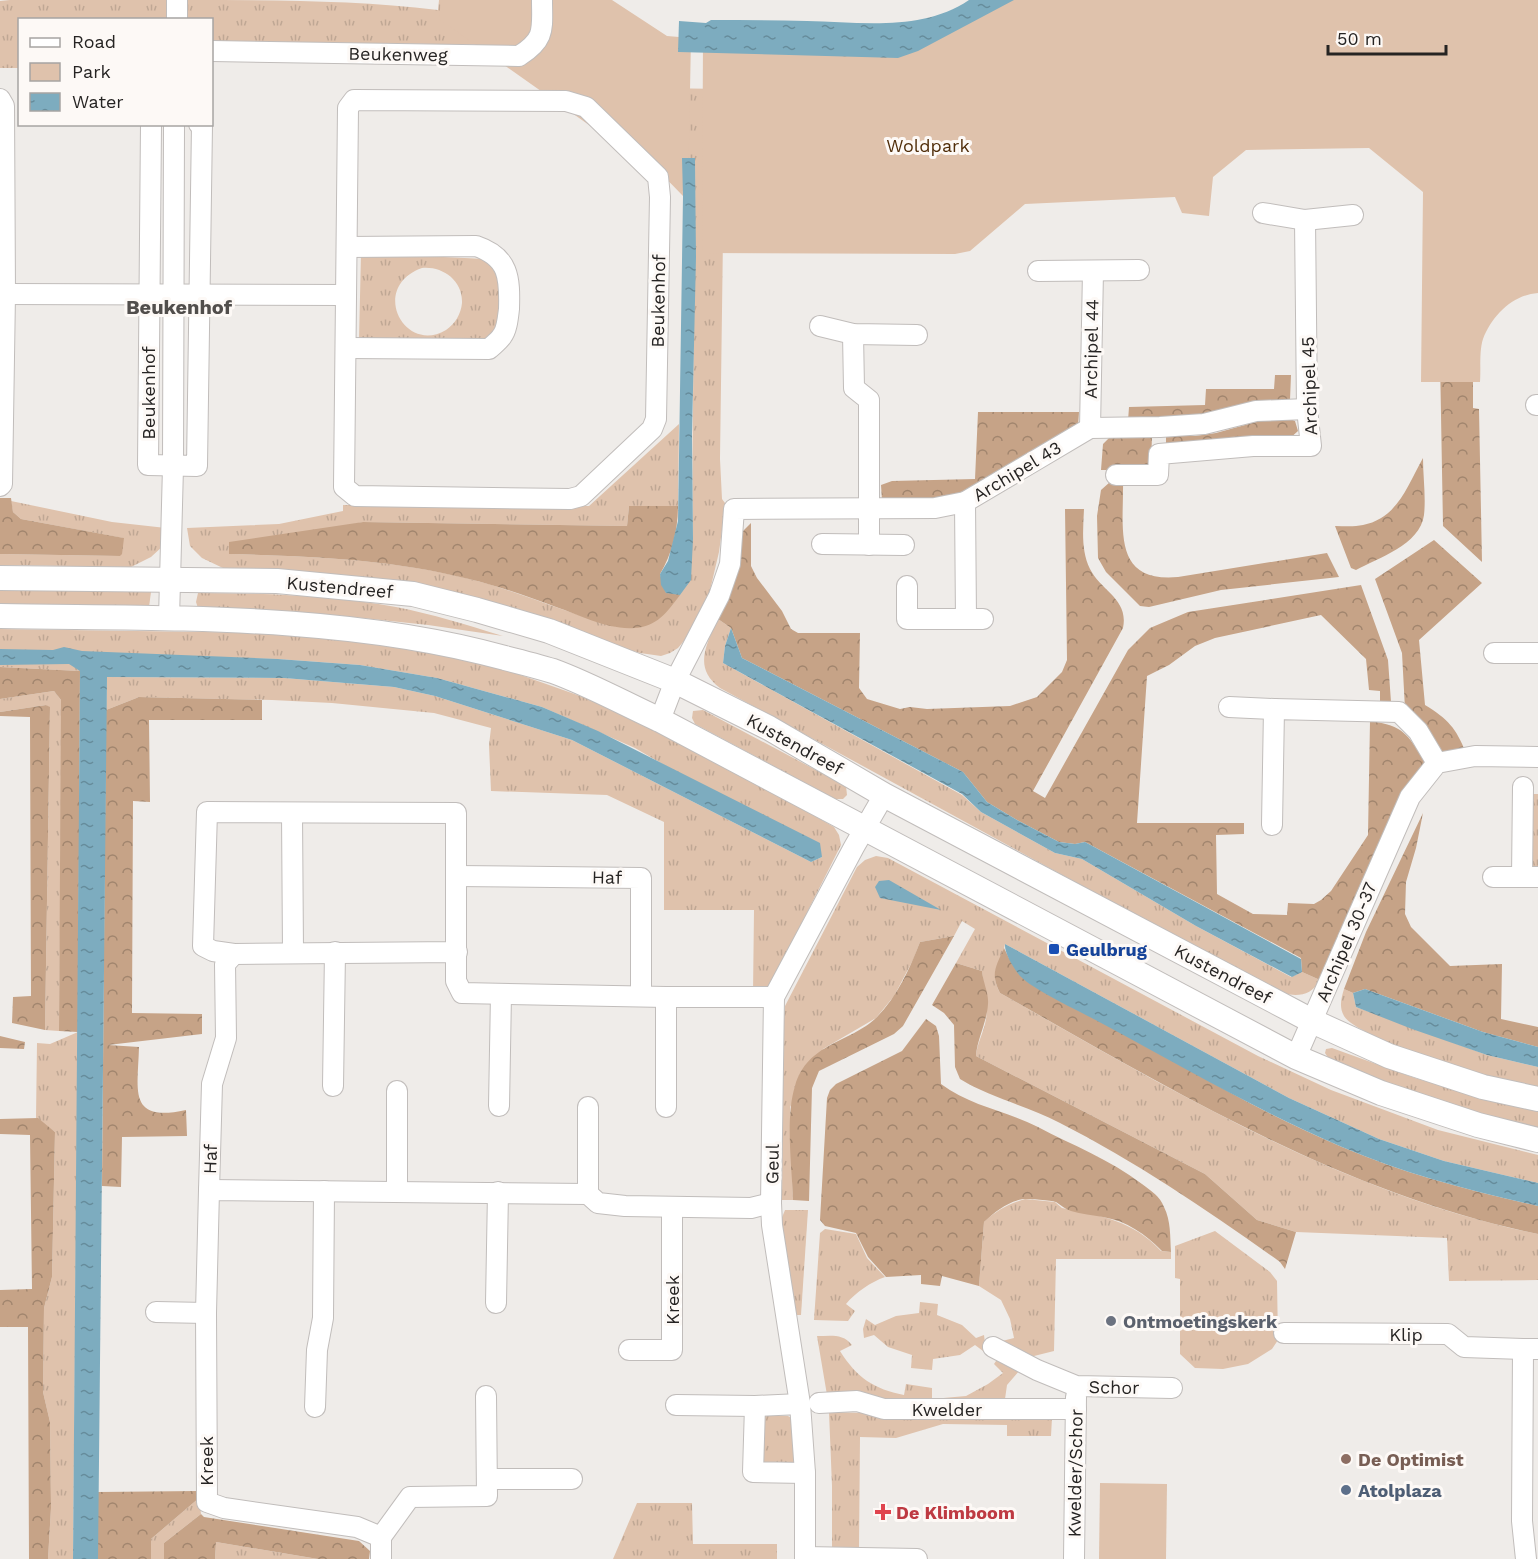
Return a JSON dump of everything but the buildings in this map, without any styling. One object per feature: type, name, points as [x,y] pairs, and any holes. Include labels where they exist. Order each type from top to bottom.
[{"type":"main road","name":"Kustendreef","points":[[0,578],[277,581],[413,594],[549,631],[675,681],[769,728],[884,795],[1312,1021],[1389,1056],[1484,1087],[1538,1099]]},
{"type":"main road","points":[[0,616],[169,619],[373,630],[469,648],[553,671],[660,720],[1296,1057],[1381,1093],[1478,1125],[1538,1140]]},
{"type":"street","points":[[177,0],[177,18]]},
{"type":"street","name":"Beukenweg","points":[[213,51],[519,56],[534,46],[542,32],[542,0]]},
{"type":"street","points":[[0,99],[4,105],[2,242],[5,294],[2,345],[2,484],[0,486]]},
{"type":"street","name":"Beukenhof","points":[[354,100],[566,101],[586,106],[658,177],[660,197],[656,419],[652,429],[581,496],[570,499],[355,496],[344,487],[346,295],[348,108],[354,100]]},
{"type":"street","name":"Beukenhof","points":[[151,126],[148,465],[173,467]]},
{"type":"street","name":"Beukenhof","points":[[169,619],[173,467],[174,126]]},
{"type":"street","points":[[173,467],[197,466],[202,126]]},
{"type":"street","points":[[1263,213],[1305,220],[1353,215]]},
{"type":"street","name":"Archipel 45","points":[[1159,454],[1253,447],[1311,446],[1307,409],[1305,220]]},
{"type":"street","points":[[346,348],[489,349],[503,335],[508,317],[510,287],[505,266],[491,251],[476,246],[347,247]]},
{"type":"street","points":[[1038,270],[1139,270]]},
{"type":"street","name":"Archipel 44","points":[[1090,428],[1093,271]]},
{"type":"street","points":[[5,294],[346,295]]},
{"type":"street","points":[[820,326],[853,334],[917,335]]},
{"type":"street","points":[[853,334],[854,388],[869,400],[869,545]]},
{"type":"street","name":"Archipel 43","points":[[675,681],[719,596],[730,564],[734,509],[935,508],[965,502],[1090,428],[1204,424],[1256,411],[1307,409]]},
{"type":"street","points":[[1116,475],[1158,475],[1160,427]]},
{"type":"street","points":[[907,586],[907,619],[975,619],[965,502]]},
{"type":"street","points":[[822,544],[904,545]]},
{"type":"street","points":[[1494,652],[1538,653]]},
{"type":"street","points":[[660,720],[675,681]]},
{"type":"street","points":[[1229,707],[1399,712],[1418,731],[1437,763],[1475,756],[1538,757]]},
{"type":"street","points":[[1272,825],[1274,709]]},
{"type":"street","name":"Archipel 30-37","points":[[1296,1057],[1410,797],[1437,763]]},
{"type":"street","points":[[1493,877],[1530,877],[1523,787]]},
{"type":"street","name":"Geul","points":[[805,1558],[810,1403],[772,1225],[774,997],[884,795]]},
{"type":"street","points":[[457,952],[234,954],[213,951],[203,946],[207,812],[456,813],[457,952],[456,981],[462,993],[774,997]]},
{"type":"street","points":[[292,813],[293,952]]},
{"type":"street","name":"Haf","points":[[456,876],[641,878],[641,996]]},
{"type":"street","points":[[333,1086],[335,952]]},
{"type":"street","name":"Haf","points":[[209,1190],[212,1084],[226,1038],[225,964],[234,954]]},
{"type":"street","points":[[499,1106],[501,994]]},
{"type":"street","points":[[666,997],[666,1107]]},
{"type":"street","points":[[397,1091],[397,1191]]},
{"type":"street","points":[[588,1107],[588,1194]]},
{"type":"street","points":[[209,1190],[588,1194],[598,1203],[672,1208],[752,1208],[771,1203]]},
{"type":"street","name":"Kreek","points":[[209,1190],[206,1313],[207,1502],[224,1508],[357,1527],[381,1537]]},
{"type":"street","points":[[315,1407],[316,1350],[323,1318],[324,1191]]},
{"type":"street","points":[[496,1303],[498,1192]]},
{"type":"street","name":"Kreek","points":[[629,1350],[672,1350],[672,1208]]},
{"type":"street","points":[[156,1312],[206,1313]]},
{"type":"street","name":"Klip","points":[[1284,1333],[1448,1334],[1464,1347],[1530,1349],[1522,1521],[1526,1559]]},
{"type":"street","name":"Schor","points":[[993,1347],[1037,1370],[1076,1386],[1172,1388]]},
{"type":"street","name":"Kwelder/Schor","points":[[1074,1559],[1076,1386]]},
{"type":"street","points":[[381,1559],[381,1537],[411,1497],[487,1496],[486,1396]]},
{"type":"street","name":"Kwelder","points":[[810,1403],[857,1401],[884,1409],[1076,1409]]},
{"type":"street","points":[[676,1406],[810,1403]]},
{"type":"street","points":[[755,1406],[753,1472],[806,1473]]},
{"type":"street","points":[[487,1479],[572,1479]]},
{"type":"street","points":[[805,1558],[917,1559]]},
{"type":"green space","points":[[169,0],[171,18],[18,18],[18,68],[0,68],[0,1]]},
{"type":"green space","points":[[188,0],[345,2],[438,10],[439,0],[458,0],[503,45],[213,41],[213,18],[187,18]]},
{"type":"green space","points":[[441,0],[612,0],[667,36],[691,38],[688,195],[439,19]]},
{"type":"green space","name":"Woldpark","points":[[991,0],[1538,0],[1538,293],[1512,302],[1492,322],[1482,344],[1480,382],[1421,382],[1423,192],[1369,148],[1246,150],[1213,177],[1209,216],[1182,213],[1175,197],[1025,204],[970,251],[955,254],[702,253],[703,38],[895,42]]},
{"type":"green space","points":[[24,12],[110,14],[110,18],[24,18]]},
{"type":"green space","points":[[588,87],[725,89],[720,459],[722,499],[731,511],[723,523],[707,603],[693,630],[678,648],[670,653],[661,656],[640,653],[400,583],[346,575],[225,569],[202,558],[190,546],[187,528],[279,524],[343,511],[343,505],[589,506],[679,424],[678,506],[629,506],[627,526],[363,522],[230,554],[351,560],[440,572],[489,584],[618,627],[693,539],[695,158],[682,159],[683,196],[584,94]]},
{"type":"green space","points":[[361,253],[485,259],[501,280],[498,327],[486,342],[359,340]],"holes":[[[422,268],[444,272],[455,281],[462,303],[459,315],[446,330],[431,335],[417,334],[398,316],[395,303],[397,289],[406,277]]]},
{"type":"green space","points":[[1491,306],[1473,340],[1473,408],[1479,409],[1482,562],[1443,526],[1440,359]]},
{"type":"green space","points":[[1275,375],[1291,375],[1290,400],[1210,414],[1128,421],[1129,407],[1205,405],[1206,389],[1274,389]]},
{"type":"green space","points":[[978,412],[1079,412],[1078,426],[978,488],[956,496],[882,500],[881,485],[892,481],[975,479]]},
{"type":"green space","points":[[1287,418],[1295,421],[1298,431],[1288,440],[1166,450],[1166,435],[1195,436],[1216,433],[1263,420]]},
{"type":"green space","points":[[1112,435],[1152,436],[1151,464],[1116,465],[1115,470],[1101,470],[1103,444]]},
{"type":"green space","points":[[1423,458],[1425,508],[1421,525],[1415,535],[1386,555],[1356,570],[1351,568],[1335,526],[1363,525],[1385,516],[1406,490]]},
{"type":"green space","points":[[1123,481],[1123,533],[1126,548],[1131,561],[1141,571],[1156,576],[1178,577],[1327,553],[1339,577],[1221,590],[1149,607],[1140,606],[1106,572],[1098,558],[1097,516],[1101,490],[1110,482]]},
{"type":"green space","points":[[0,498],[11,498],[13,512],[21,519],[124,538],[122,554],[120,556],[0,554]]},
{"type":"green space","points":[[11,501],[112,522],[166,528],[163,546],[151,557],[131,567],[0,565],[0,554],[120,556],[123,538],[21,519],[13,512]]},
{"type":"green space","points":[[629,506],[678,506],[674,541],[660,574],[666,593],[680,595],[666,613],[655,622],[634,628],[614,627],[502,588],[439,572],[350,560],[229,554],[229,542],[363,522],[627,526]]},
{"type":"green space","points":[[1065,509],[1084,509],[1083,540],[1087,562],[1095,577],[1118,602],[1124,618],[1123,628],[1033,791],[1045,798],[1128,650],[1150,628],[1188,612],[1361,585],[1388,660],[1391,702],[1380,703],[1380,691],[1369,690],[1366,659],[1321,615],[1215,638],[1195,646],[1169,665],[1147,676],[1137,823],[1244,823],[1244,834],[1216,835],[1217,894],[1253,914],[1287,915],[1288,903],[1314,904],[1321,900],[1331,891],[1368,835],[1370,721],[1391,726],[1404,733],[1425,760],[1423,772],[1320,980],[1302,972],[1301,958],[1085,842],[1075,844],[1059,842],[1017,820],[987,802],[963,772],[742,658],[731,628],[718,619],[730,593],[743,531],[751,523],[751,566],[757,578],[782,611],[791,629],[798,633],[860,633],[859,688],[867,699],[900,709],[1010,706],[1037,697],[1062,672],[1067,660]]},
{"type":"green space","points":[[1434,540],[1482,583],[1419,640],[1425,705],[1450,725],[1459,737],[1466,753],[1441,759],[1405,709],[1402,653],[1375,579]]},
{"type":"green space","points":[[0,589],[151,592],[149,607],[0,608]]},
{"type":"green space","points":[[198,593],[297,595],[371,603],[423,613],[503,636],[334,615],[199,611],[196,602]]},
{"type":"green space","points":[[718,619],[731,628],[725,646],[723,663],[962,795],[981,812],[1055,853],[1082,859],[1196,926],[1291,977],[1302,972],[1320,980],[1311,991],[1300,995],[1273,990],[720,688],[712,680],[704,664],[706,647]]},
{"type":"green space","points":[[0,629],[281,633],[387,643],[504,669],[600,703],[717,760],[834,827],[841,845],[766,994],[753,993],[754,910],[664,910],[664,822],[607,795],[491,791],[489,745],[491,728],[434,713],[332,703],[272,700],[139,697],[106,710],[107,677],[284,678],[394,687],[435,696],[572,740],[811,862],[822,857],[635,748],[542,707],[437,678],[360,665],[278,659],[201,657],[80,671],[0,667]]},
{"type":"green space","points":[[0,667],[80,671],[78,1032],[59,1031],[61,700],[54,691],[0,699]]},
{"type":"green space","points":[[54,691],[61,700],[62,719],[59,1031],[45,1030],[50,708],[46,705],[0,712],[0,699]]},
{"type":"green space","points":[[139,697],[262,700],[262,720],[149,720],[150,802],[133,801],[132,1013],[202,1014],[202,1034],[108,1045],[139,1047],[140,1100],[145,1107],[154,1112],[167,1113],[186,1110],[187,1136],[122,1137],[121,1187],[102,1186],[106,710]]},
{"type":"green space","points":[[46,705],[50,707],[45,1030],[12,1023],[13,997],[31,996],[30,717],[0,716],[0,712]]},
{"type":"green space","points":[[703,710],[846,786],[847,795],[843,799],[835,799],[695,724],[692,718],[693,711]]},
{"type":"green space","points":[[1528,794],[1538,794],[1538,872],[1529,861]]},
{"type":"green space","points":[[1423,813],[1406,882],[1405,914],[1411,927],[1450,966],[1502,964],[1501,1019],[1538,1027],[1538,1047],[1483,1032],[1365,989],[1353,993],[1344,989],[1366,932]]},
{"type":"green space","points":[[876,856],[888,858],[1258,1056],[1331,1090],[1438,1130],[1538,1155],[1538,1183],[1444,1161],[1379,1139],[1289,1098],[1005,944],[996,968],[995,978],[1000,993],[1129,1066],[1260,1135],[1327,1166],[1396,1193],[1466,1216],[1538,1234],[1538,1280],[1449,1281],[1447,1238],[1296,1232],[1257,1220],[1205,1174],[976,1056],[986,1019],[986,1001],[982,971],[956,963],[975,929],[962,921],[954,936],[920,942],[894,996],[876,1018],[823,1049],[790,1107],[793,1200],[782,1200],[785,1006],[857,867],[865,860]]},
{"type":"green space","points":[[954,936],[903,1026],[894,1034],[819,1071],[812,1088],[809,1201],[793,1200],[790,1113],[795,1086],[801,1072],[809,1060],[819,1052],[866,1026],[877,1017],[897,991],[920,942]]},
{"type":"green space","points":[[1004,948],[1009,958],[1172,1059],[1255,1106],[1298,1127],[1366,1157],[1414,1174],[1538,1206],[1538,1234],[1466,1216],[1396,1193],[1327,1166],[1194,1101],[1000,993],[995,975]]},
{"type":"green space","points":[[956,963],[982,971],[987,992],[987,1011],[976,1056],[1205,1174],[1257,1220],[1296,1232],[1285,1269],[1280,1262],[1173,1188],[1117,1154],[1048,1117],[984,1092],[960,1079],[955,1067],[954,1025],[944,1013],[932,1005]]},
{"type":"green space","points":[[1344,989],[1353,993],[1356,1007],[1487,1055],[1538,1067],[1538,1090],[1434,1059],[1376,1037],[1344,1016],[1341,1003]]},
{"type":"green space","points":[[926,1019],[936,1026],[939,1036],[941,1084],[964,1098],[1026,1121],[1130,1175],[1158,1197],[1162,1203],[1168,1218],[1171,1252],[1162,1251],[1142,1234],[1120,1222],[1071,1211],[1053,1201],[1023,1199],[1012,1202],[984,1222],[979,1286],[942,1276],[940,1286],[921,1284],[921,1275],[886,1277],[868,1257],[856,1233],[825,1226],[820,1220],[827,1098],[830,1090],[836,1084],[902,1051]]},
{"type":"green space","points":[[78,1032],[73,1559],[48,1559],[51,1508],[50,1422],[43,1392],[44,1308],[52,1277],[55,1132],[36,1118],[37,1043],[50,1044]]},
{"type":"green space","points":[[0,1036],[25,1042],[24,1049],[0,1048]]},
{"type":"green space","points":[[1332,1048],[1415,1078],[1538,1111],[1538,1131],[1412,1093],[1329,1059],[1325,1053],[1326,1049]]},
{"type":"green space","points":[[38,1118],[55,1132],[52,1277],[44,1308],[43,1392],[50,1422],[51,1508],[48,1559],[29,1559],[28,1327],[0,1327],[0,1290],[32,1289],[30,1135],[0,1134],[0,1119]]},
{"type":"green space","points":[[1025,1199],[1055,1202],[1062,1208],[1116,1221],[1139,1232],[1161,1251],[1171,1252],[1171,1259],[1056,1259],[1054,1351],[1026,1358],[1002,1341],[1014,1338],[1010,1319],[1001,1300],[979,1286],[984,1222],[1003,1208]]},
{"type":"green space","points":[[785,1210],[808,1210],[801,1315],[796,1315],[781,1220]]},
{"type":"green space","points":[[825,1229],[856,1234],[867,1258],[885,1277],[864,1288],[846,1304],[855,1311],[848,1321],[814,1320],[820,1233]]},
{"type":"green space","points":[[1215,1231],[1270,1272],[1277,1281],[1278,1340],[1272,1349],[1248,1364],[1223,1369],[1195,1368],[1180,1354],[1180,1279],[1175,1278],[1175,1246]]},
{"type":"green space","points":[[920,1302],[938,1304],[937,1315],[962,1325],[976,1338],[984,1335],[983,1351],[975,1345],[960,1355],[933,1359],[932,1370],[911,1368],[912,1355],[888,1347],[874,1335],[864,1338],[863,1329],[866,1319],[875,1325],[896,1316],[919,1313]]},
{"type":"green space","points":[[817,1336],[836,1336],[848,1341],[852,1345],[840,1351],[860,1375],[875,1386],[904,1395],[906,1384],[932,1388],[932,1399],[966,1396],[1003,1373],[994,1364],[1000,1355],[1020,1370],[1007,1385],[1005,1399],[1000,1403],[883,1403],[827,1395]]},
{"type":"green space","points":[[829,1412],[1052,1418],[1051,1436],[1007,1436],[1007,1425],[943,1424],[896,1438],[860,1437],[859,1550],[832,1550]]},
{"type":"green space","points":[[756,1416],[788,1416],[793,1419],[794,1467],[761,1470]]},
{"type":"green space","points":[[1100,1483],[1167,1484],[1166,1559],[1099,1559]]},
{"type":"green space","points":[[199,1491],[199,1498],[151,1539],[151,1559],[98,1559],[98,1492]]},
{"type":"green space","points":[[199,1498],[201,1514],[164,1543],[164,1559],[151,1559],[151,1539]]},
{"type":"green space","points":[[637,1503],[692,1503],[693,1544],[777,1544],[777,1559],[613,1559]]},
{"type":"green space","points":[[201,1514],[204,1517],[359,1541],[370,1551],[369,1559],[318,1559],[216,1542],[215,1559],[164,1559],[164,1543]]},
{"type":"green space","points":[[216,1542],[318,1559],[215,1559]]},
{"type":"water","points":[[969,0],[1014,0],[918,51],[898,58],[678,52],[679,21],[706,23],[711,20],[783,20],[890,23],[931,17]]},
{"type":"water","points":[[682,158],[695,158],[696,257],[692,434],[693,539],[691,580],[680,595],[666,593],[661,585],[660,574],[668,561],[678,521]]},
{"type":"water","points":[[731,628],[742,658],[963,772],[987,802],[1017,820],[1059,842],[1075,844],[1085,842],[1301,959],[1302,972],[1292,977],[1196,926],[1082,859],[1055,853],[981,812],[962,794],[723,663],[725,646]]},
{"type":"water","points":[[64,647],[82,651],[278,659],[360,665],[437,678],[542,707],[598,731],[820,843],[822,857],[811,862],[572,740],[435,696],[394,687],[284,678],[107,677],[98,1559],[73,1559],[80,671],[69,664],[0,665],[0,649],[53,650]]},
{"type":"water","points":[[889,880],[941,910],[880,898],[875,887],[879,881]]},
{"type":"water","points":[[1005,944],[1289,1098],[1379,1139],[1444,1161],[1538,1183],[1538,1206],[1463,1188],[1390,1166],[1281,1119],[1037,989],[1020,976],[1012,965]]},
{"type":"water","points":[[1365,989],[1483,1032],[1538,1047],[1538,1067],[1487,1055],[1356,1007],[1353,993]]},
{"type":"place","name":"Geulbrug","points":[[1054,949]]},
{"type":"place","name":"Ontmoetingskerk","points":[[1111,1321]]},
{"type":"place","name":"De Optimist","points":[[1346,1459]]},
{"type":"place","name":"Atolplaza","points":[[1346,1490]]},
{"type":"place","name":"De Klimboom","points":[[883,1512]]},
{"type":"district","name":"Beukenhof","points":[[179,307]]}]
